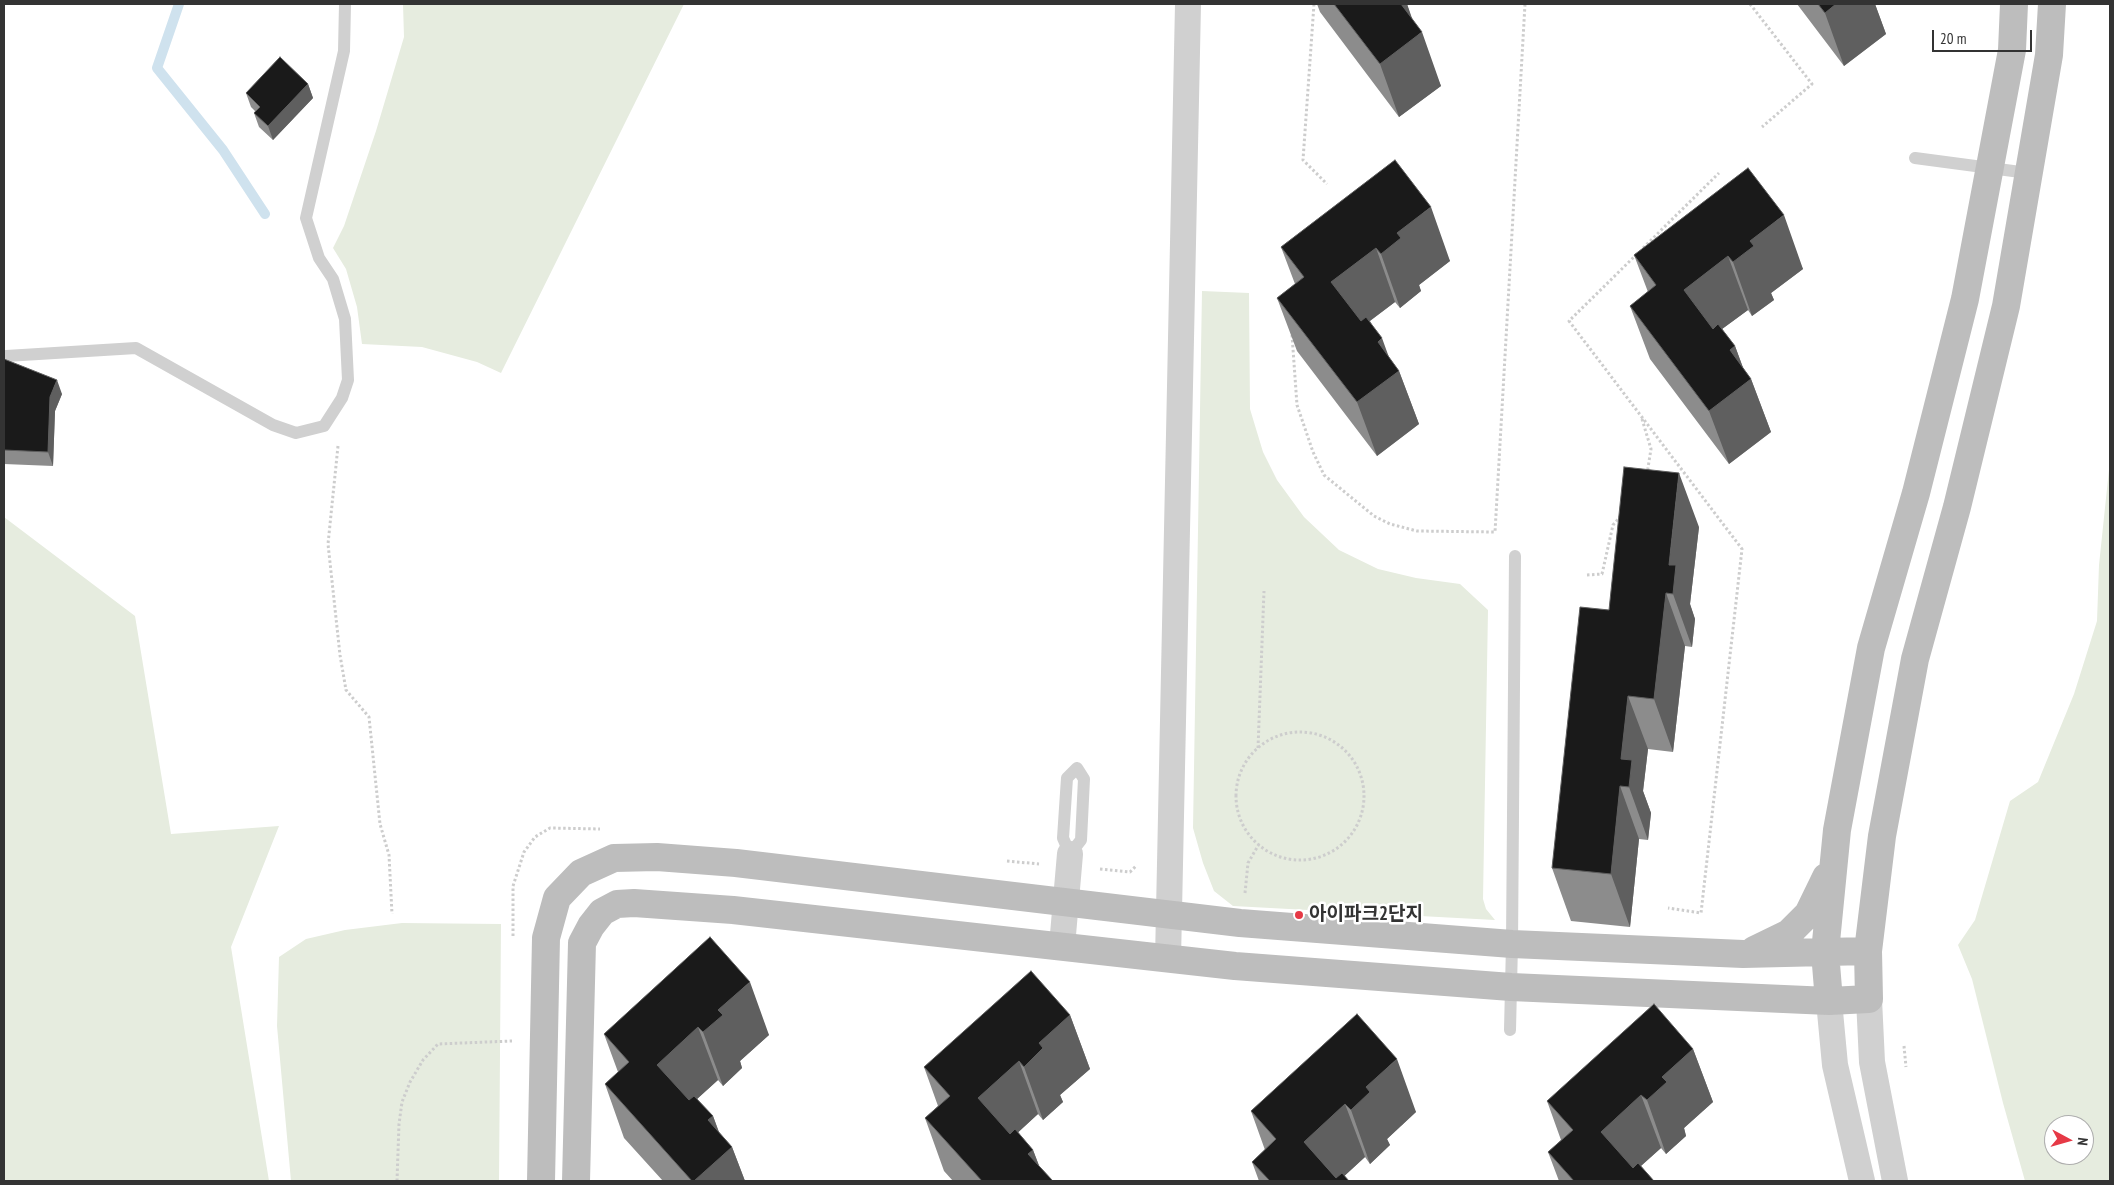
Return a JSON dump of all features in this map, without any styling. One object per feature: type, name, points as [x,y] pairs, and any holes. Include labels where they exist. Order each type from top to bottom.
[{"type":"street","points":[[1168,958],[1188,4]]},
{"type":"street","points":[[1862,1181],[1835,1065],[1825,952],[1837,830],[1871,648],[1916,493],[1965,299],[2012,50],[2014,4]]},
{"type":"street","points":[[1894,1181],[1872,1062],[1869,999],[1868,951],[1882,836],[1915,659],[1957,507],[2006,306],[2048,55],[2052,4]]},
{"type":"street","points":[[1062,946],[1070,854]]},
{"type":"street","points":[[541,1181],[546,938],[557,898],[581,873],[614,858],[657,857],[736,863],[1250,924],[1512,944],[1743,954],[1868,951]]},
{"type":"street","points":[[1743,954],[1767,945],[1789,933],[1808,914],[1834,862]]},
{"type":"street","points":[[576,1181],[582,943],[591,926],[602,912],[617,904],[634,903],[733,910],[1235,966],[1511,987],[1829,1001],[1869,999]]},
{"type":"lane","points":[[6,356],[136,348],[273,425],[296,433],[324,426],[342,398],[348,380],[345,319],[333,279],[319,258],[306,218],[344,51],[345,4]]},
{"type":"lane","points":[[1915,158],[2028,173]]},
{"type":"lane","points":[[1510,1030],[1514,556]]},
{"type":"lane","points":[[1076,768],[1084,779],[1081,840],[1070,854],[1063,838],[1067,778],[1076,768]]},
{"type":"path","points":[[1314,4],[1303,160],[1327,184]]},
{"type":"path","points":[[1292,326],[1297,405],[1313,452],[1324,475],[1374,516],[1390,524],[1417,531],[1495,532],[1525,4]]},
{"type":"path","points":[[1750,4],[1812,84],[1762,127]]},
{"type":"path","points":[[1668,908],[1701,913],[1742,549],[1569,321],[1719,173]]},
{"type":"path","points":[[342,398],[328,544],[340,655],[346,690],[369,716],[380,824],[389,855],[392,914]]},
{"type":"path","points":[[1641,416],[1651,449],[1648,474],[1644,481]]},
{"type":"path","points":[[1586,575],[1602,574],[1612,525],[1625,512]]},
{"type":"path","points":[[1258,748],[1264,591]]},
{"type":"path","points":[[1304,732],[1324,736],[1342,746],[1355,762],[1363,780],[1364,801],[1359,822],[1346,840],[1329,854],[1307,860],[1285,859],[1265,850],[1249,834],[1239,814],[1236,792],[1240,773],[1250,755],[1258,748],[1284,733],[1304,732]]},
{"type":"path","points":[[1244,901],[1248,864],[1259,844]]},
{"type":"path","points":[[1904,1037],[1907,1074]]},
{"type":"path","points":[[397,1181],[399,1124],[402,1102],[410,1082],[423,1060],[438,1044],[512,1042]]},
{"type":"shaded area","points":[[403,4],[684,4],[501,373],[477,362],[422,347],[362,344],[357,307],[346,269],[333,248],[344,226],[376,131],[404,37]]},
{"type":"shaded area","points":[[1202,291],[1249,293],[1250,409],[1263,452],[1277,480],[1304,517],[1339,550],[1378,569],[1416,578],[1460,584],[1488,610],[1483,899],[1486,909],[1495,920],[1233,906],[1214,891],[1203,863],[1193,828]]},
{"type":"shaded area","points":[[2110,460],[2110,1181],[2025,1181],[1972,979],[1958,945],[1975,920],[2010,801],[2038,782],[2074,694],[2097,621],[2099,565]]},
{"type":"shaded area","points":[[4,517],[135,616],[171,834],[279,826],[231,947],[269,1181],[4,1181]]},
{"type":"shaded area","points":[[402,923],[501,924],[499,1181],[291,1181],[277,1026],[279,957],[306,939],[345,930]]},
{"type":"building","points":[[1334,4],[1401,4],[1422,32],[1380,64]]},
{"type":"building","points":[[1818,4],[1836,4],[1825,13]]},
{"type":"building","points":[[280,57],[308,84],[268,126],[254,113],[260,107],[246,93]]},
{"type":"building","points":[[1395,160],[1431,207],[1397,233],[1401,238],[1381,254],[1376,248],[1331,282],[1361,321],[1366,317],[1382,338],[1378,342],[1399,371],[1357,402],[1277,298],[1304,277],[1281,247]]},
{"type":"building","points":[[1748,168],[1784,215],[1750,241],[1754,246],[1733,262],[1728,256],[1684,290],[1713,329],[1718,324],[1735,346],[1730,350],[1751,379],[1709,411],[1630,306],[1656,285],[1634,255]]},
{"type":"building","points":[[4,359],[57,380],[50,397],[48,452],[4,450]]},
{"type":"building","points":[[1624,467],[1679,473],[1669,565],[1676,565],[1673,594],[1666,593],[1654,699],[1628,696],[1621,759],[1632,760],[1629,787],[1620,786],[1611,874],[1552,868],[1580,607],[1609,610]]},
{"type":"building","points":[[710,937],[750,982],[718,1010],[723,1015],[703,1032],[698,1027],[657,1065],[689,1100],[694,1096],[713,1116],[708,1120],[732,1147],[692,1181],[605,1084],[629,1062],[604,1034]]},
{"type":"building","points":[[1031,971],[1070,1015],[1039,1043],[1043,1048],[1024,1067],[1019,1061],[978,1098],[1010,1134],[1015,1129],[1033,1150],[1028,1154],[1052,1181],[982,1181],[925,1118],[950,1096],[924,1067]]},
{"type":"building","points":[[1654,1004],[1693,1049],[1662,1077],[1667,1082],[1647,1100],[1641,1095],[1601,1132],[1633,1168],[1638,1163],[1654,1181],[1574,1181],[1548,1152],[1573,1130],[1547,1101]]},
{"type":"building","points":[[1357,1014],[1397,1059],[1366,1087],[1370,1092],[1351,1110],[1345,1104],[1304,1142],[1336,1178],[1342,1173],[1349,1181],[1270,1181],[1252,1162],[1276,1139],[1251,1111]]},
{"type":"waterway","points":[[179,4],[157,68],[223,150],[265,214]]},
{"type":"place","name":"아이파크2단지","points":[[1299,915]]}]
